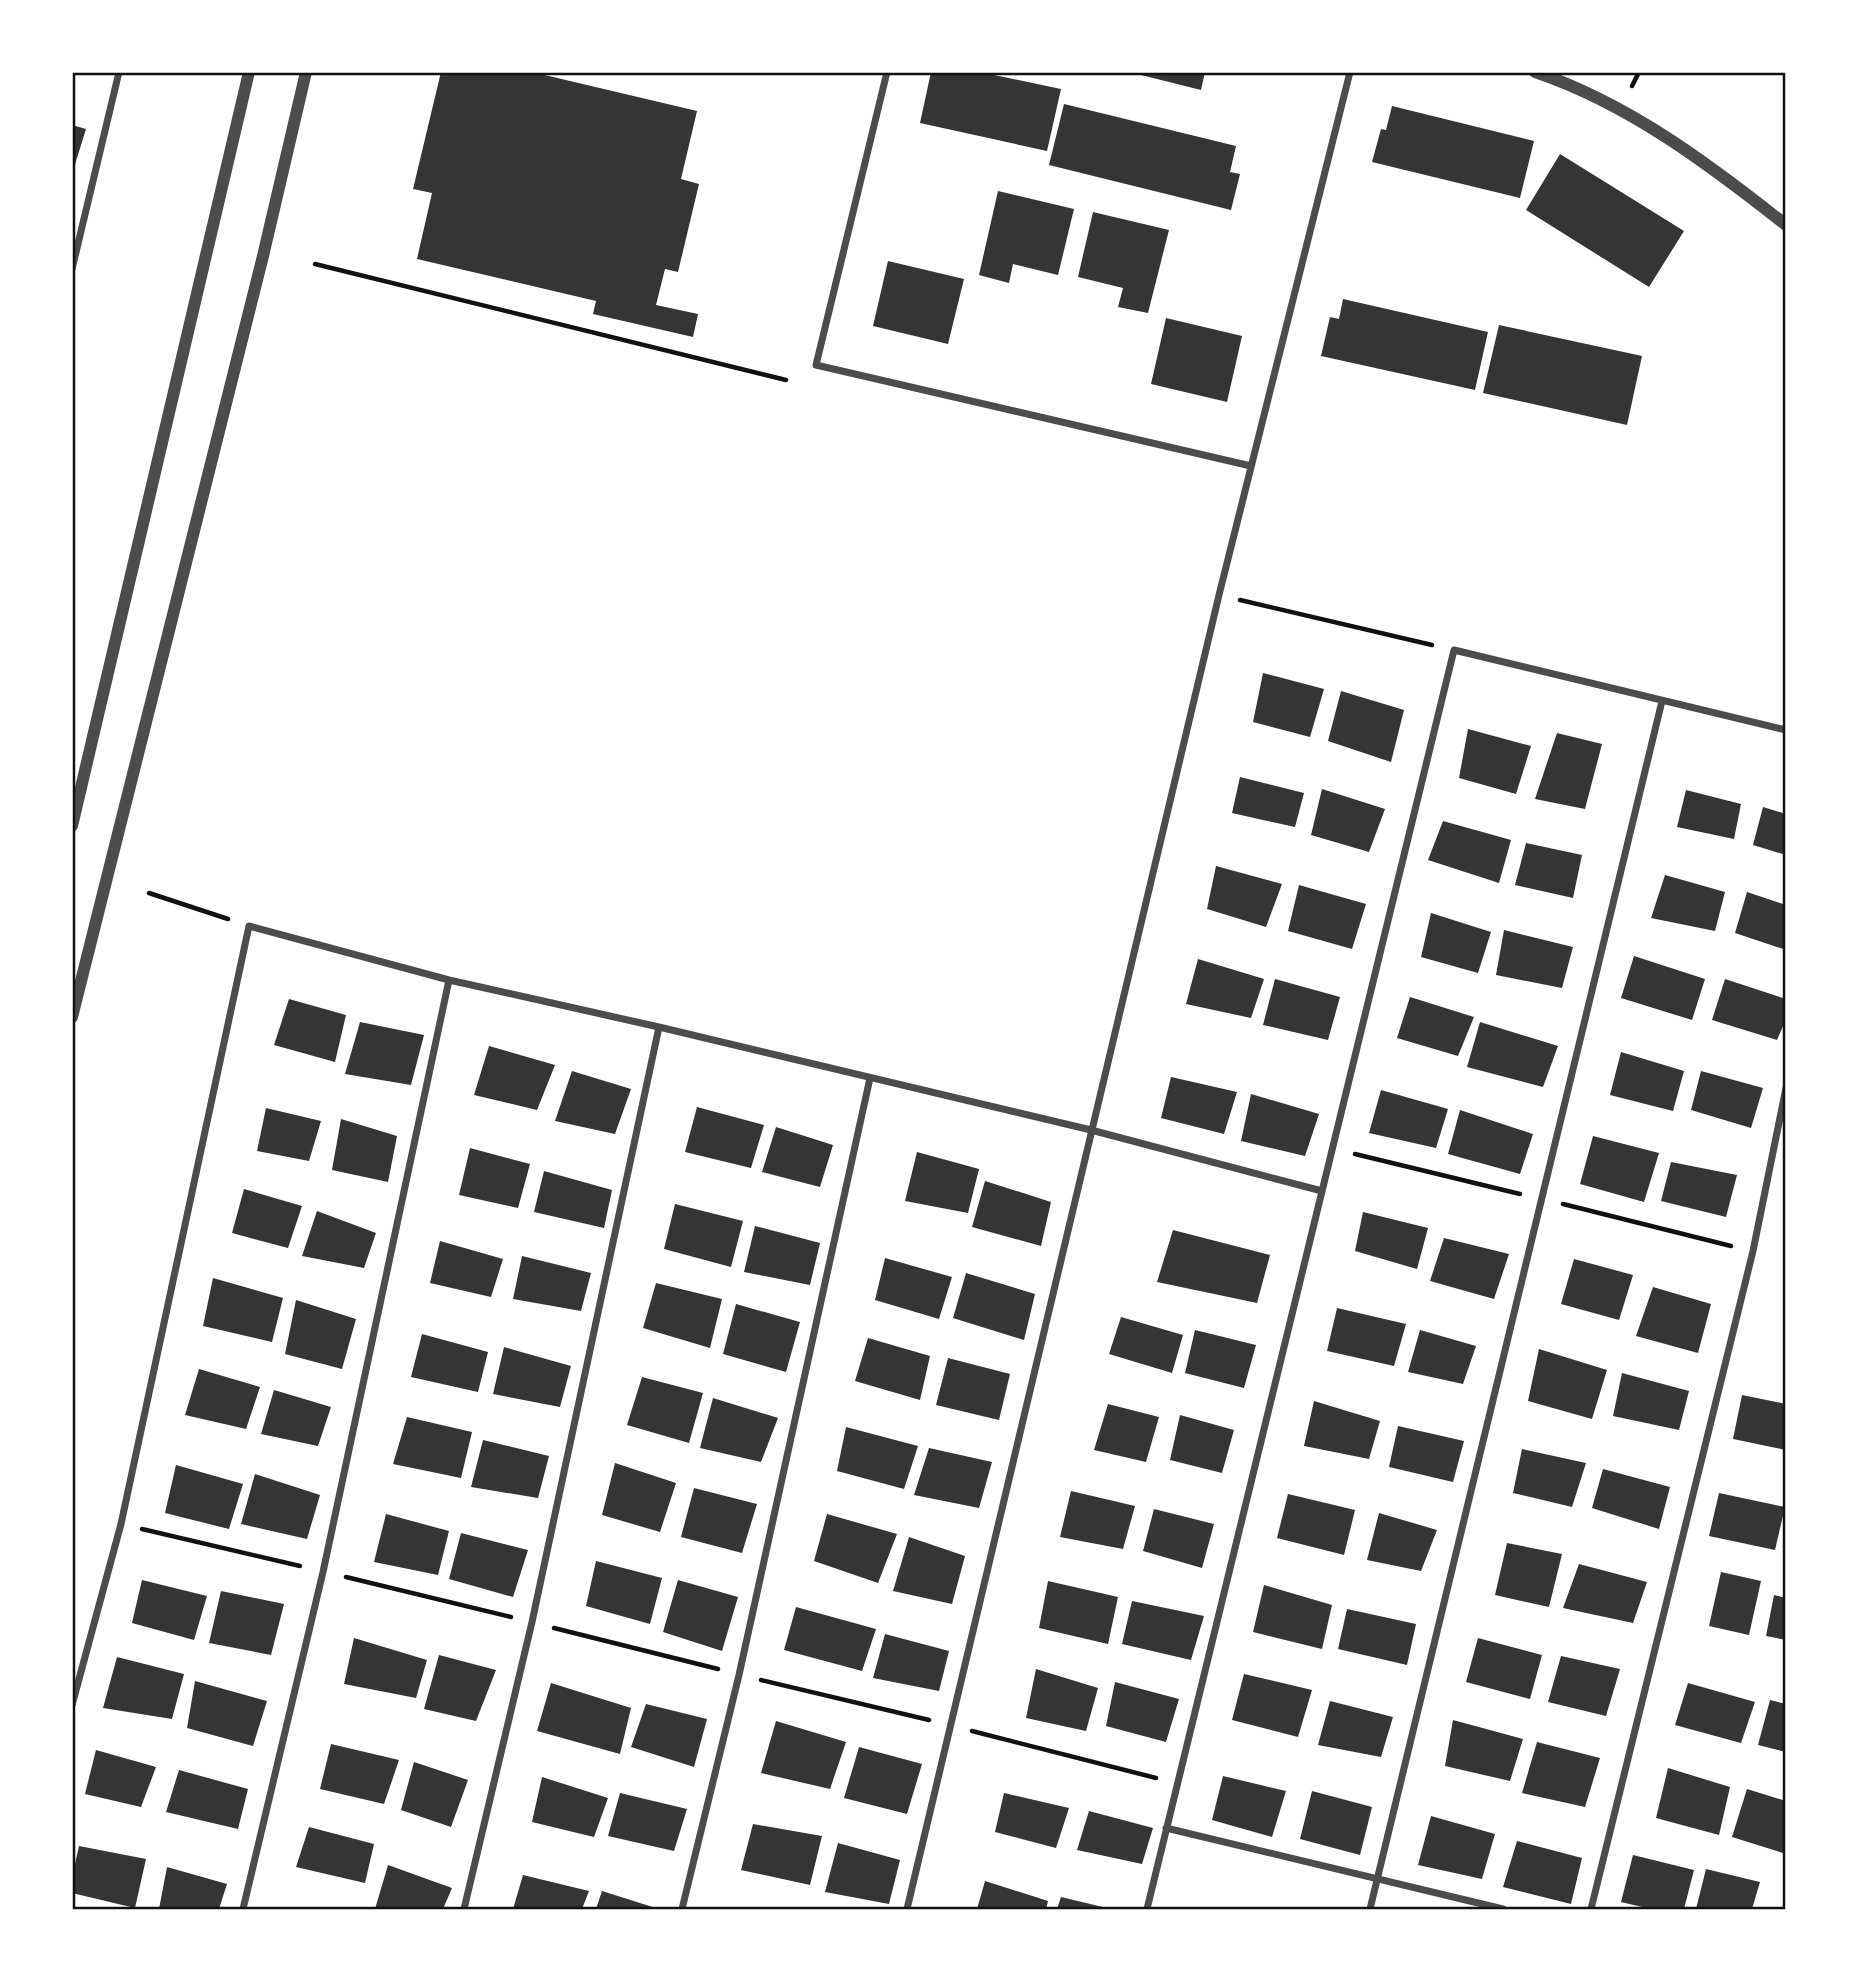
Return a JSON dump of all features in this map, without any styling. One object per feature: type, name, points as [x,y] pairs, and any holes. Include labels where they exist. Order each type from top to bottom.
[{"type":"street","points":[[72,269],[119,72]]},
{"type":"street","points":[[72,826],[249,72]]},
{"type":"street","points":[[72,1017],[260,270],[306,72]]},
{"type":"street","points":[[887,72],[816,365],[1251,466]]},
{"type":"street","points":[[907,1909],[1219,595],[1350,72]]},
{"type":"street","points":[[1535,72],[1619,108],[1729,180],[1786,225]]},
{"type":"street","points":[[1146,1909],[1454,650],[1786,730]]},
{"type":"street","points":[[1370,1909],[1662,701]]},
{"type":"street","points":[[72,1705],[121,1524],[249,926],[449,981],[659,1027],[1091,1129],[1322,1191]]},
{"type":"street","points":[[243,1909],[323,1572],[449,981]]},
{"type":"street","points":[[464,1909],[531,1622],[659,1027]]},
{"type":"street","points":[[682,1909],[739,1675],[870,1078]]},
{"type":"street","points":[[1591,1909],[1753,1251],[1786,1088]]},
{"type":"street","points":[[1166,1828],[1503,1909]]},
{"type":"path","points":[[315,264],[786,380]]},
{"type":"path","points":[[1219,595],[1454,650]]},
{"type":"path","points":[[149,893],[249,926]]},
{"type":"path","points":[[121,1524],[531,1622],[1177,1783]]},
{"type":"building","points":[[441,72],[532,72],[697,111],[681,179],[699,184],[678,272],[665,269],[656,305],[698,314],[693,337],[593,314],[596,301],[417,259],[432,193],[413,189]]},
{"type":"building","points":[[931,72],[980,72],[1061,89],[1047,151],[920,123]]},
{"type":"building","points":[[1129,72],[1205,72],[1201,90]]},
{"type":"building","points":[[1064,104],[1236,146],[1230,172],[1240,174],[1231,210],[1049,165]]},
{"type":"building","points":[[1392,106],[1534,141],[1520,198],[1372,162],[1381,129],[1386,130]]},
{"type":"building","points":[[72,125],[86,129],[72,174]]},
{"type":"building","points":[[1560,154],[1684,231],[1649,287],[1526,210]]},
{"type":"building","points":[[998,191],[1074,209],[1058,275],[1013,264],[1009,283],[979,275]]},
{"type":"building","points":[[1093,212],[1169,230],[1148,313],[1118,307],[1123,288],[1078,277]]},
{"type":"building","points":[[888,261],[964,279],[948,344],[873,326]]},
{"type":"building","points":[[1343,299],[1488,332],[1475,390],[1321,356],[1330,317],[1339,319]]},
{"type":"building","points":[[1166,318],[1242,336],[1227,402],[1151,384]]},
{"type":"building","points":[[1499,325],[1642,356],[1627,425],[1483,393]]},
{"type":"building","points":[[1263,673],[1324,689],[1310,737],[1253,722]]},
{"type":"building","points":[[1341,691],[1404,710],[1391,762],[1328,741]]},
{"type":"building","points":[[1468,729],[1531,746],[1516,794],[1459,778]]},
{"type":"building","points":[[1557,733],[1602,744],[1585,809],[1535,799]]},
{"type":"building","points":[[1240,777],[1304,793],[1295,827],[1232,813]]},
{"type":"building","points":[[1322,789],[1385,809],[1369,852],[1311,835]]},
{"type":"building","points":[[1686,790],[1741,804],[1734,839],[1677,827]]},
{"type":"building","points":[[1763,807],[1786,814],[1786,855],[1753,845]]},
{"type":"building","points":[[1443,821],[1511,840],[1499,883],[1428,860]]},
{"type":"building","points":[[1526,843],[1582,855],[1573,898],[1515,885]]},
{"type":"building","points":[[1216,866],[1282,884],[1266,927],[1207,909]]},
{"type":"building","points":[[1665,875],[1725,892],[1715,931],[1651,918]]},
{"type":"building","points":[[1299,885],[1366,904],[1352,949],[1288,931]]},
{"type":"building","points":[[1747,892],[1786,905],[1786,950],[1735,933]]},
{"type":"building","points":[[1431,913],[1491,932],[1478,973],[1421,957]]},
{"type":"building","points":[[1504,930],[1573,947],[1562,988],[1496,975]]},
{"type":"building","points":[[1634,956],[1705,979],[1692,1020],[1621,998]]},
{"type":"building","points":[[1198,959],[1264,979],[1251,1018],[1186,1004]]},
{"type":"building","points":[[1275,979],[1340,997],[1328,1040],[1263,1025]]},
{"type":"building","points":[[1725,979],[1786,999],[1786,1019],[1777,1040],[1712,1020]]},
{"type":"building","points":[[1410,997],[1474,1017],[1458,1056],[1397,1038]]},
{"type":"building","points":[[289,999],[346,1015],[335,1062],[274,1045]]},
{"type":"building","points":[[360,1022],[424,1035],[411,1085],[345,1074]]},
{"type":"building","points":[[1480,1022],[1558,1046],[1543,1087],[1467,1067]]},
{"type":"building","points":[[489,1046],[555,1065],[537,1110],[474,1095]]},
{"type":"building","points":[[1621,1052],[1684,1071],[1673,1111],[1610,1095]]},
{"type":"building","points":[[572,1071],[631,1089],[615,1134],[555,1121]]},
{"type":"building","points":[[1701,1071],[1763,1088],[1751,1128],[1691,1110]]},
{"type":"building","points":[[1171,1077],[1237,1092],[1224,1134],[1161,1118]]},
{"type":"building","points":[[1381,1090],[1448,1109],[1436,1148],[1369,1133]]},
{"type":"building","points":[[1251,1094],[1319,1114],[1305,1156],[1241,1141]]},
{"type":"building","points":[[697,1107],[764,1125],[751,1168],[685,1152]]},
{"type":"building","points":[[266,1108],[321,1121],[309,1161],[257,1151]]},
{"type":"building","points":[[1460,1110],[1533,1134],[1520,1174],[1448,1154]]},
{"type":"building","points":[[341,1119],[397,1136],[388,1182],[332,1170]]},
{"type":"building","points":[[776,1127],[833,1145],[820,1187],[762,1172]]},
{"type":"building","points":[[1593,1136],[1659,1153],[1644,1202],[1580,1184]]},
{"type":"building","points":[[470,1148],[530,1164],[518,1208],[459,1195]]},
{"type":"building","points":[[917,1152],[979,1169],[968,1213],[905,1201]]},
{"type":"building","points":[[1671,1162],[1737,1175],[1726,1217],[1661,1201]]},
{"type":"building","points":[[544,1171],[612,1190],[604,1228],[534,1212]]},
{"type":"building","points":[[985,1181],[1051,1202],[1041,1246],[972,1227]]},
{"type":"building","points":[[244,1189],[302,1206],[288,1248],[232,1233]]},
{"type":"building","points":[[675,1204],[743,1221],[731,1267],[664,1249]]},
{"type":"building","points":[[317,1211],[376,1233],[364,1268],[302,1256]]},
{"type":"building","points":[[1363,1212],[1428,1228],[1417,1269],[1355,1251]]},
{"type":"building","points":[[755,1226],[820,1243],[810,1285],[744,1272]]},
{"type":"building","points":[[1173,1230],[1270,1255],[1257,1303],[1157,1282]]},
{"type":"building","points":[[1444,1238],[1509,1254],[1494,1299],[1430,1281]]},
{"type":"building","points":[[440,1241],[503,1259],[491,1297],[430,1283]]},
{"type":"building","points":[[522,1256],[591,1273],[581,1311],[513,1299]]},
{"type":"building","points":[[885,1258],[952,1277],[939,1319],[875,1300]]},
{"type":"building","points":[[1574,1259],[1633,1275],[1619,1320],[1561,1304]]},
{"type":"building","points":[[966,1273],[1035,1294],[1024,1340],[953,1318]]},
{"type":"building","points":[[213,1278],[283,1298],[272,1342],[203,1326]]},
{"type":"building","points":[[656,1283],[722,1299],[710,1348],[643,1328]]},
{"type":"building","points":[[1653,1287],[1711,1304],[1698,1353],[1636,1336]]},
{"type":"building","points":[[296,1300],[356,1319],[342,1369],[285,1354]]},
{"type":"building","points":[[736,1304],[800,1322],[786,1372],[723,1354]]},
{"type":"building","points":[[1337,1308],[1406,1324],[1394,1366],[1327,1351]]},
{"type":"building","points":[[1121,1317],[1183,1335],[1172,1373],[1109,1354]]},
{"type":"building","points":[[1195,1330],[1256,1345],[1244,1388],[1185,1373]]},
{"type":"building","points":[[1420,1330],[1476,1346],[1463,1384],[1408,1372]]},
{"type":"building","points":[[422,1334],[488,1352],[478,1392],[411,1377]]},
{"type":"building","points":[[868,1338],[930,1356],[920,1400],[855,1381]]},
{"type":"building","points":[[504,1347],[571,1366],[560,1407],[493,1394]]},
{"type":"building","points":[[1539,1349],[1607,1370],[1592,1419],[1528,1401]]},
{"type":"building","points":[[948,1358],[1010,1374],[999,1420],[936,1405]]},
{"type":"building","points":[[199,1369],[260,1387],[246,1429],[185,1415]]},
{"type":"building","points":[[1622,1373],[1689,1391],[1679,1430],[1613,1416]]},
{"type":"building","points":[[642,1377],[703,1393],[689,1443],[627,1425]]},
{"type":"building","points":[[274,1390],[331,1407],[318,1446],[261,1434]]},
{"type":"building","points":[[1742,1395],[1786,1404],[1786,1450],[1733,1439]]},
{"type":"building","points":[[713,1398],[778,1418],[761,1462],[700,1448]]},
{"type":"building","points":[[1314,1401],[1380,1421],[1369,1459],[1304,1446]]},
{"type":"building","points":[[1108,1404],[1159,1417],[1146,1462],[1094,1450]]},
{"type":"building","points":[[1180,1415],[1234,1430],[1222,1473],[1170,1460]]},
{"type":"building","points":[[407,1417],[472,1432],[461,1478],[393,1464]]},
{"type":"building","points":[[1398,1426],[1464,1441],[1453,1482],[1389,1467]]},
{"type":"building","points":[[846,1427],[918,1446],[904,1489],[837,1471]]},
{"type":"building","points":[[483,1440],[549,1456],[538,1498],[471,1487]]},
{"type":"building","points":[[929,1448],[992,1462],[979,1508],[914,1495]]},
{"type":"building","points":[[1522,1449],[1586,1463],[1572,1507],[1513,1493]]},
{"type":"building","points":[[615,1463],[676,1483],[660,1532],[602,1515]]},
{"type":"building","points":[[176,1465],[243,1484],[229,1529],[165,1513]]},
{"type":"building","points":[[1603,1469],[1670,1487],[1659,1529],[1592,1508]]},
{"type":"building","points":[[255,1474],[320,1495],[307,1539],[241,1524]]},
{"type":"building","points":[[694,1488],[757,1504],[742,1553],[681,1537]]},
{"type":"building","points":[[1071,1491],[1135,1506],[1123,1549],[1060,1537]]},
{"type":"building","points":[[1719,1493],[1785,1507],[1775,1550],[1709,1536]]},
{"type":"building","points":[[1288,1494],[1355,1510],[1344,1555],[1277,1538]]},
{"type":"building","points":[[1154,1509],[1214,1524],[1202,1568],[1143,1551]]},
{"type":"building","points":[[1379,1513],[1437,1530],[1421,1571],[1367,1560]]},
{"type":"building","points":[[386,1514],[449,1531],[438,1575],[374,1562]]},
{"type":"building","points":[[827,1514],[897,1534],[878,1583],[814,1561]]},
{"type":"building","points":[[461,1533],[528,1550],[513,1597],[449,1579]]},
{"type":"building","points":[[909,1537],[965,1556],[952,1604],[893,1591]]},
{"type":"building","points":[[1507,1543],[1562,1554],[1549,1607],[1495,1595]]},
{"type":"building","points":[[596,1561],[662,1578],[650,1624],[586,1606]]},
{"type":"building","points":[[1579,1564],[1647,1582],[1633,1623],[1563,1608]]},
{"type":"building","points":[[1721,1572],[1761,1581],[1749,1635],[1709,1626]]},
{"type":"building","points":[[142,1580],[207,1596],[194,1640],[132,1623]]},
{"type":"building","points":[[678,1580],[738,1597],[722,1651],[663,1632]]},
{"type":"building","points":[[1048,1581],[1118,1597],[1108,1644],[1039,1628]]},
{"type":"building","points":[[1264,1585],[1332,1605],[1322,1649],[1253,1632]]},
{"type":"building","points":[[221,1591],[284,1604],[271,1655],[209,1643]]},
{"type":"building","points":[[1774,1595],[1786,1598],[1786,1640],[1766,1636]]},
{"type":"building","points":[[1132,1601],[1204,1616],[1191,1660],[1122,1644]]},
{"type":"building","points":[[796,1607],[876,1629],[862,1671],[784,1650]]},
{"type":"building","points":[[1347,1609],[1416,1624],[1407,1665],[1338,1649]]},
{"type":"building","points":[[885,1634],[949,1651],[939,1691],[873,1678]]},
{"type":"building","points":[[354,1638],[427,1660],[416,1698],[344,1684]]},
{"type":"building","points":[[1478,1638],[1542,1655],[1530,1699],[1466,1682]]},
{"type":"building","points":[[439,1655],[496,1670],[476,1721],[424,1709]]},
{"type":"building","points":[[1561,1656],[1620,1669],[1606,1716],[1548,1702]]},
{"type":"building","points":[[117,1657],[184,1674],[172,1719],[103,1708]]},
{"type":"building","points":[[1036,1669],[1098,1688],[1086,1731],[1026,1718]]},
{"type":"building","points":[[1244,1674],[1312,1690],[1298,1737],[1232,1720]]},
{"type":"building","points":[[195,1681],[267,1701],[253,1746],[187,1728]]},
{"type":"building","points":[[1115,1682],[1179,1699],[1166,1742],[1106,1726]]},
{"type":"building","points":[[551,1683],[631,1708],[620,1754],[537,1731]]},
{"type":"building","points":[[1688,1683],[1755,1702],[1741,1743],[1675,1725]]},
{"type":"building","points":[[1770,1700],[1786,1704],[1786,1752],[1758,1745]]},
{"type":"building","points":[[1330,1701],[1393,1717],[1381,1757],[1318,1745]]},
{"type":"building","points":[[646,1704],[707,1719],[694,1767],[631,1747]]},
{"type":"building","points":[[1453,1720],[1523,1739],[1510,1781],[1445,1766]]},
{"type":"building","points":[[776,1721],[846,1742],[830,1789],[761,1773]]},
{"type":"building","points":[[1537,1742],[1600,1758],[1585,1807],[1522,1793]]},
{"type":"building","points":[[331,1744],[399,1760],[384,1804],[320,1789]]},
{"type":"building","points":[[859,1747],[922,1764],[907,1814],[844,1798]]},
{"type":"building","points":[[96,1750],[156,1767],[141,1807],[85,1794]]},
{"type":"building","points":[[414,1762],[468,1780],[451,1827],[401,1810]]},
{"type":"building","points":[[1668,1768],[1730,1787],[1719,1835],[1656,1818]]},
{"type":"building","points":[[179,1770],[248,1789],[238,1829],[166,1812]]},
{"type":"building","points":[[1223,1776],[1286,1791],[1272,1837],[1212,1820]]},
{"type":"building","points":[[542,1777],[608,1798],[594,1837],[532,1822]]},
{"type":"building","points":[[1747,1789],[1786,1801],[1786,1854],[1732,1837]]},
{"type":"building","points":[[1312,1791],[1372,1807],[1360,1855],[1300,1839]]},
{"type":"building","points":[[620,1793],[687,1809],[674,1851],[608,1836]]},
{"type":"building","points":[[1004,1793],[1069,1808],[1056,1848],[995,1832]]},
{"type":"building","points":[[1089,1811],[1153,1828],[1142,1864],[1077,1850]]},
{"type":"building","points":[[1431,1816],[1495,1834],[1482,1879],[1418,1865]]},
{"type":"building","points":[[753,1824],[822,1836],[810,1885],[741,1870]]},
{"type":"building","points":[[309,1827],[374,1844],[365,1883],[296,1867]]},
{"type":"building","points":[[1517,1841],[1582,1858],[1571,1904],[1503,1887]]},
{"type":"building","points":[[838,1843],[900,1860],[889,1904],[825,1892]]},
{"type":"building","points":[[79,1846],[146,1859],[135,1908],[72,1893],[72,1877]]},
{"type":"building","points":[[1633,1855],[1694,1870],[1684,1909],[1651,1909],[1621,1902]]},
{"type":"building","points":[[388,1865],[452,1888],[443,1909],[375,1909]]},
{"type":"building","points":[[167,1867],[227,1884],[219,1909],[159,1909]]},
{"type":"building","points":[[1706,1869],[1760,1882],[1752,1909],[1696,1909]]},
{"type":"building","points":[[523,1875],[589,1891],[582,1909],[513,1909]]},
{"type":"building","points":[[985,1881],[1048,1901],[1046,1909],[977,1909]]},
{"type":"building","points":[[602,1891],[659,1909],[596,1909]]},
{"type":"building","points":[[1061,1897],[1107,1908],[1057,1909]]}]
